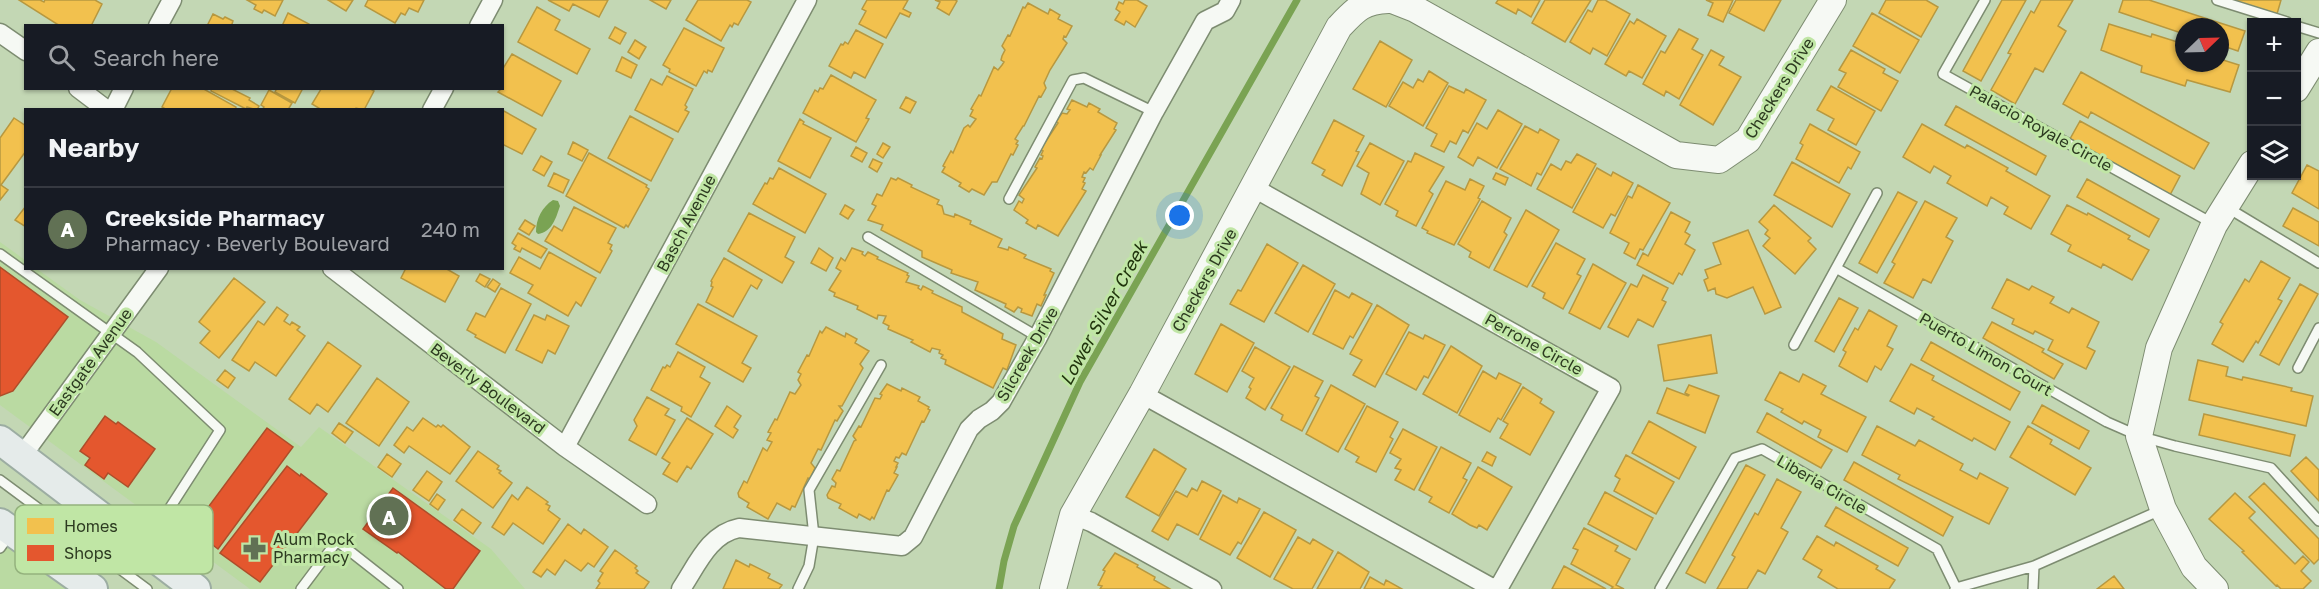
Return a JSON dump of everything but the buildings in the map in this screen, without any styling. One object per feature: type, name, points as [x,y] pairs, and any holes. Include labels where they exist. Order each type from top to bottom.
[{"type":"main road","points":[[11,448],[85,505]]},
{"type":"main road","points":[[69,574],[93,589]]},
{"type":"main road","points":[[176,574],[196,589]]},
{"type":"street","points":[[159,24],[172,0]]},
{"type":"street","points":[[480,24],[493,0]]},
{"type":"street","name":"Basch Avenue","points":[[565,447],[807,0]]},
{"type":"street","name":"Silcreek Drive","points":[[681,589],[716,537],[727,530],[739,528],[902,546],[913,537],[969,429],[1001,402],[1038,337],[1154,112],[1205,21],[1225,11],[1231,0]]},
{"type":"street","name":"Checkers Drive","points":[[1053,589],[1073,515],[1142,394],[1339,27],[1355,9],[1372,1],[1390,0],[1415,9],[1676,155],[1719,160],[1748,140],[1833,0]]},
{"type":"street","points":[[0,33],[24,50]]},
{"type":"street","points":[[2301,81],[2319,52]]},
{"type":"street","points":[[81,90],[104,108]]},
{"type":"street","points":[[114,108],[123,90]]},
{"type":"street","points":[[433,108],[443,90]]},
{"type":"street","points":[[2215,589],[2193,567],[2163,509],[2139,436],[2159,348],[2220,216],[2247,172]]},
{"type":"street","name":"Perrone Circle","points":[[1142,394],[1496,589],[1611,388],[1254,188]]},
{"type":"street","name":"Eastgate Avenue","points":[[11,448],[112,333],[158,270]]},
{"type":"street","name":"Beverly Boulevard","points":[[339,271],[565,447],[646,504]]},
{"type":"street","points":[[1073,515],[1091,522],[1212,589]]},
{"type":"lane","name":"Palacio Royale Circle","points":[[1985,0],[1943,74],[2220,216]]},
{"type":"lane","points":[[2217,0],[2274,18]]},
{"type":"lane","points":[[2301,28],[2319,33]]},
{"type":"lane","points":[[1009,199],[1073,80],[1084,78],[1154,112]]},
{"type":"lane","points":[[1794,345],[1877,193]]},
{"type":"lane","points":[[2220,216],[2319,263]]},
{"type":"lane","points":[[868,237],[1038,337]]},
{"type":"lane","points":[[0,254],[137,352],[220,430],[172,505]]},
{"type":"lane","name":"Puerto Limon Court","points":[[1836,268],[2107,422],[2139,436],[2271,468],[2319,521]]},
{"type":"lane","points":[[2298,368],[2319,328]]},
{"type":"lane","points":[[798,589],[809,566],[814,536],[809,490],[882,365]]},
{"type":"lane","name":"Liberia Circle","points":[[1660,589],[1734,458],[1762,449],[1937,549],[1956,588]]},
{"type":"lane","points":[[0,480],[34,505]]},
{"type":"lane","points":[[1956,588],[2034,566],[2163,509]]},
{"type":"lane","points":[[301,589],[337,541],[398,589]]},
{"type":"lane","points":[[2033,589],[2034,566]]},
{"type":"lane","points":[[127,574],[147,589]]},
{"type":"shaded area","points":[[553,200],[558,201],[560,206],[555,220],[547,230],[538,234],[536,227],[538,218]]},
{"type":"shaded area","points":[[0,242],[24,259],[24,270],[38,270],[80,300],[156,342],[301,447],[319,427],[491,549],[525,589],[250,589],[213,562],[213,505],[136,505],[0,405]]},
{"type":"shaded area","points":[[0,518],[15,529],[15,574],[74,574],[94,589],[0,589]]},
{"type":"waterway","name":"Lower Silver Creek","points":[[999,589],[1014,526],[1080,382],[1297,0]]},
{"type":"place","name":"Creekside Pharmacy","points":[[389,516]]},
{"type":"place","name":"Alum Rock Pharmacy","points":[[255,548]]}]
